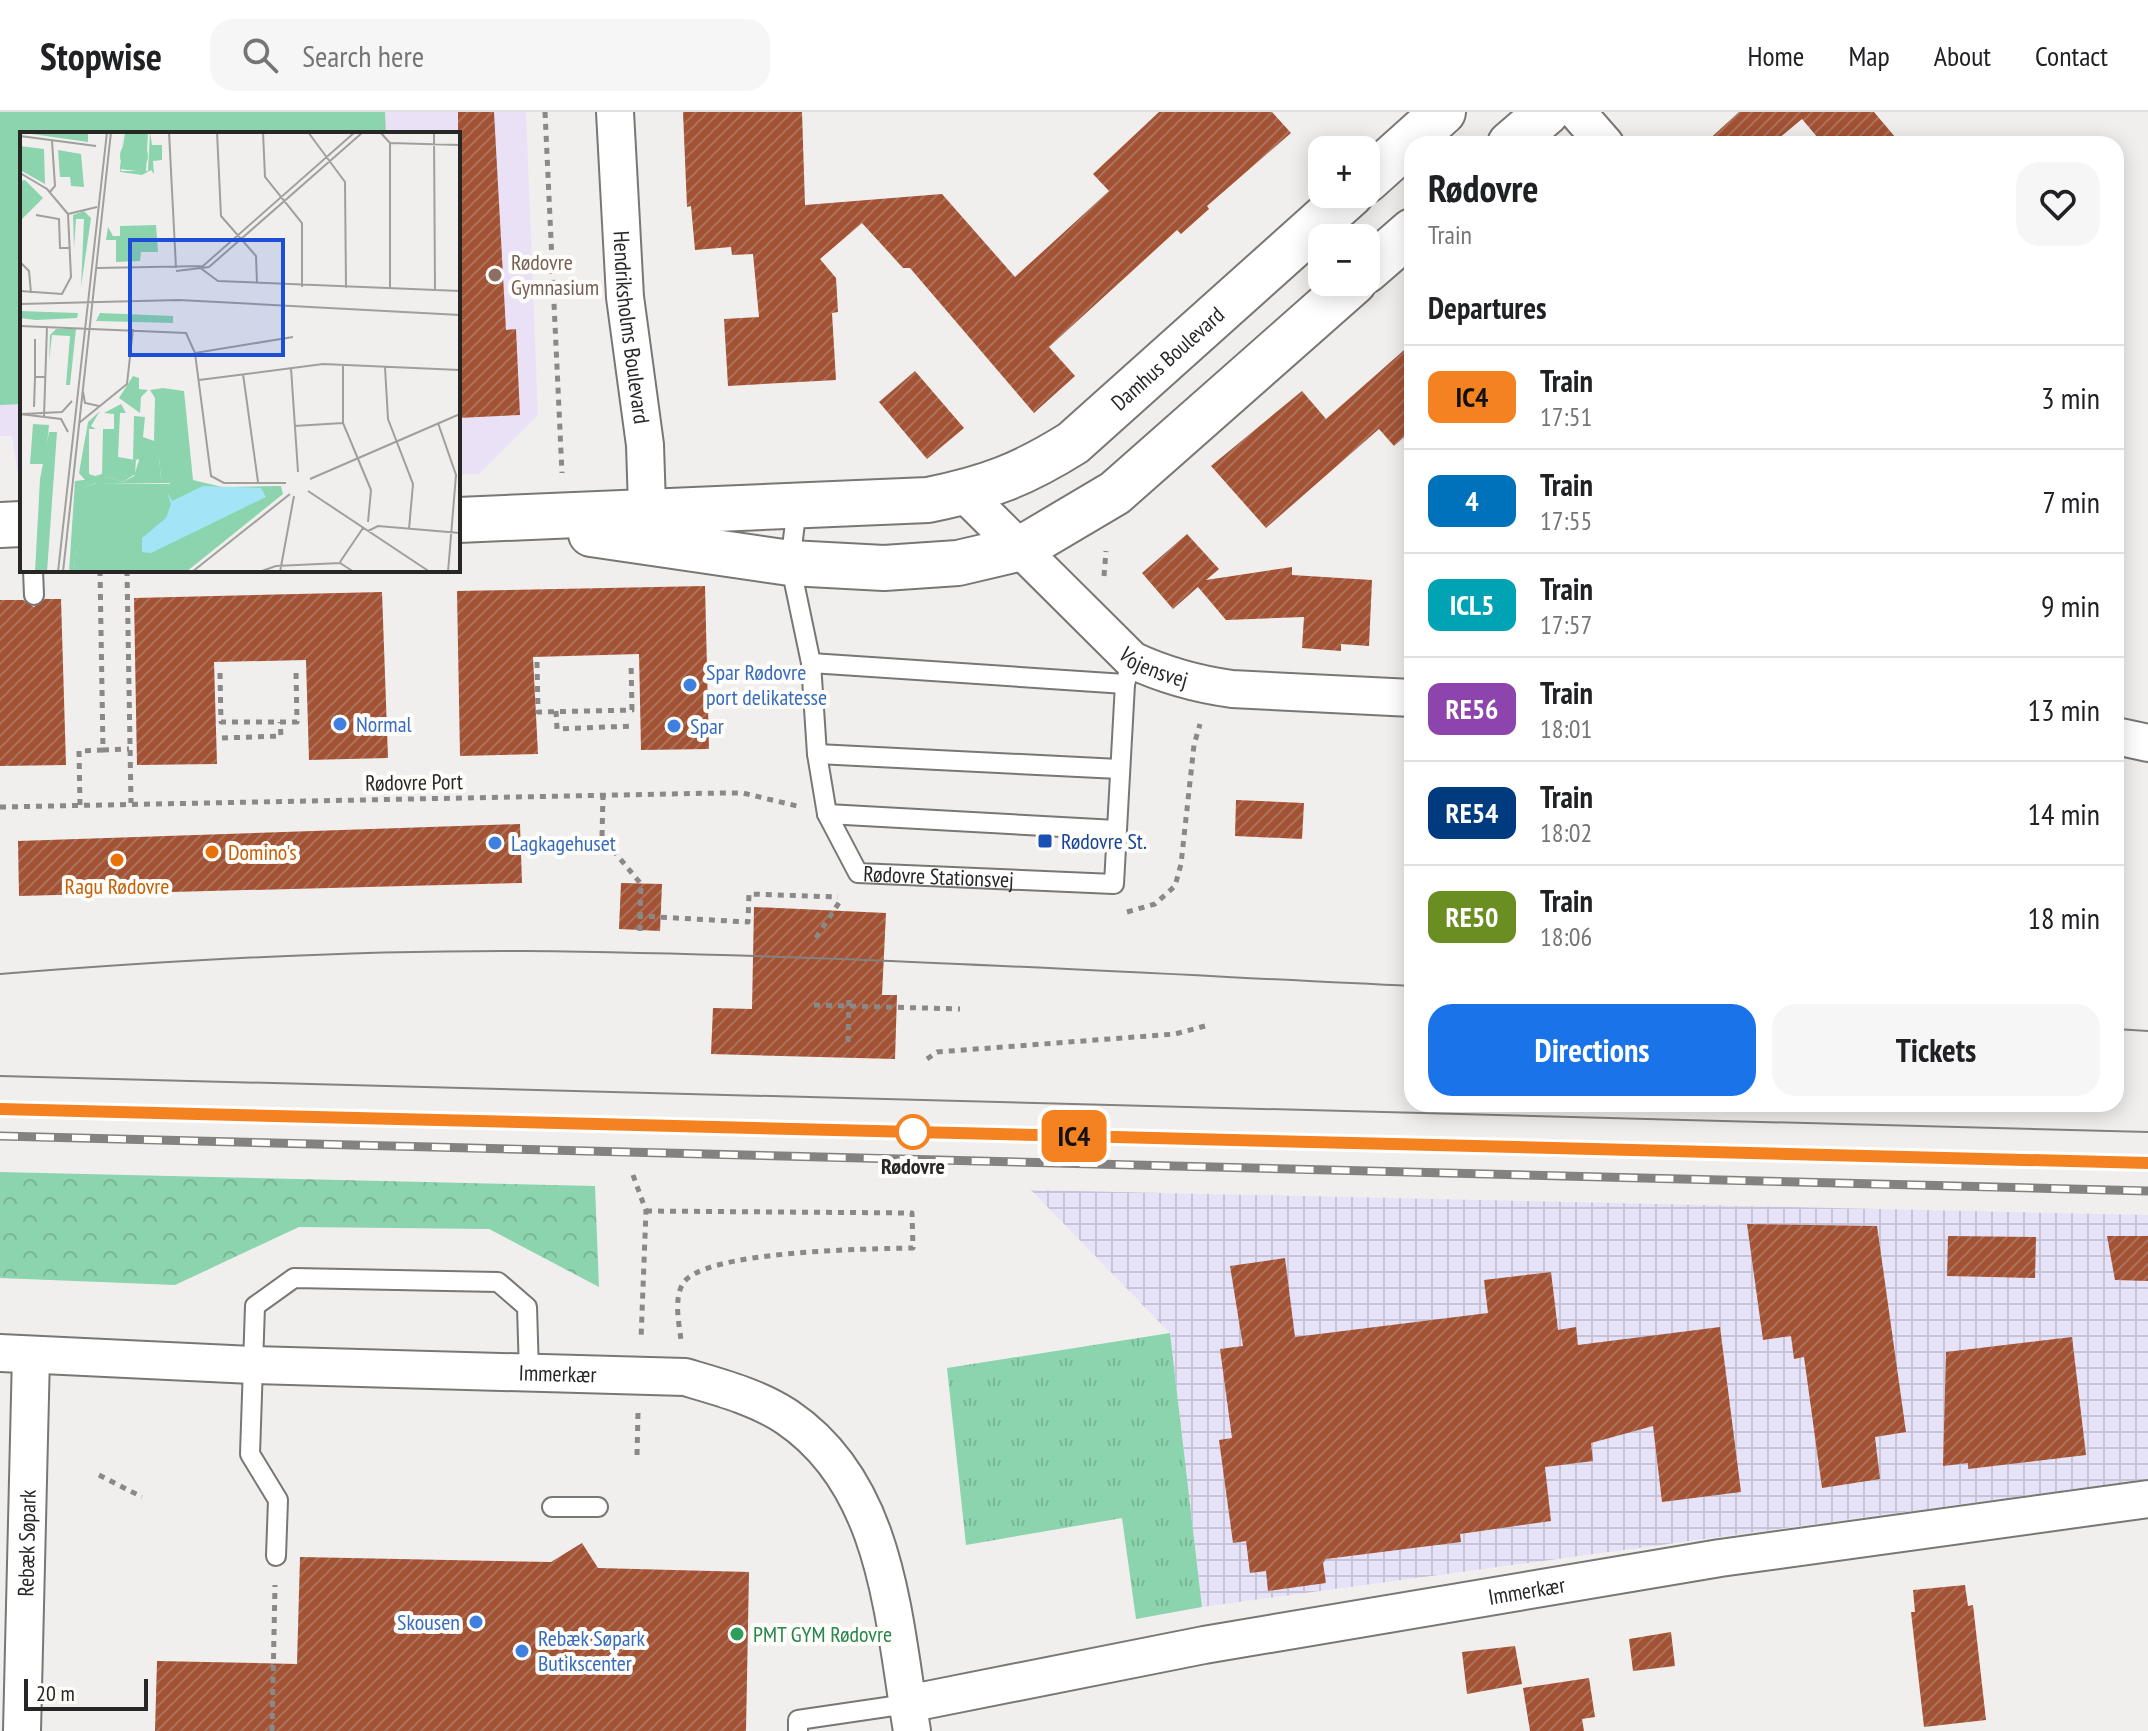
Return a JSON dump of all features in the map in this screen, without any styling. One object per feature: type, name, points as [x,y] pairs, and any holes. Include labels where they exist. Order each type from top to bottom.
[{"type":"street","name":"Hendriksholms Boulevard","points":[[615,112],[625,297],[645,445],[647,527]]},
{"type":"street","points":[[1416,136],[1443,112]]},
{"type":"street","points":[[1519,136],[1547,112]]},
{"type":"street","points":[[1577,112],[1598,136]]},
{"type":"street","points":[[1380,168],[1404,147]]},
{"type":"street","name":"Damhus Boulevard","points":[[964,493],[1025,473],[1073,443],[1335,208]]},
{"type":"street","points":[[1380,259],[1404,238]]},
{"type":"street","points":[[478,520],[564,516],[647,527],[790,563],[884,568],[958,563],[1022,548],[1115,493],[1338,296]]},
{"type":"street","points":[[478,520],[647,527],[797,507],[928,500],[964,493]]},
{"type":"street","name":"Vojensvej","points":[[964,493],[1022,548],[1128,672],[1202,685],[1404,698]]},
{"type":"street","points":[[0,525],[20,524]]},
{"type":"street","points":[[2124,738],[2148,743]]},
{"type":"street","name":"Immerkær","points":[[16,1354],[252,1365],[685,1377],[734,1392],[786,1416],[830,1452],[859,1495],[880,1552],[910,1717],[1204,1645],[1704,1560],[2148,1499]]},
{"type":"street","name":"Rebæk Søpark","points":[[16,1354],[22,1731]]},
{"type":"lane","name":"Rødovre Stationsvej","points":[[797,507],[790,563],[811,663],[817,754],[827,814],[858,873],[1114,884],[1119,769],[1128,672]]},
{"type":"lane","points":[[33,572],[34,595]]},
{"type":"lane","points":[[811,663],[1128,672]]},
{"type":"lane","points":[[817,754],[1119,769]]},
{"type":"lane","points":[[827,814],[1116,830]]},
{"type":"lane","points":[[276,1556],[278,1500],[250,1454],[255,1306],[294,1278],[498,1282],[527,1307],[529,1372]]},
{"type":"lane","points":[[552,1507],[598,1507]]},
{"type":"lane","points":[[798,1731],[798,1720],[910,1717]]},
{"type":"path","points":[[545,112],[564,516]]},
{"type":"path","points":[[1103,556],[1104,579]]},
{"type":"path","points":[[100,572],[103,750]]},
{"type":"path","points":[[127,572],[131,803]]},
{"type":"path","points":[[537,662],[538,712],[632,710],[631,662]]},
{"type":"path","points":[[220,673],[221,722],[297,722],[296,671]]},
{"type":"path","points":[[556,711],[557,729],[633,726]]},
{"type":"path","points":[[222,738],[281,736],[280,722]]},
{"type":"path","points":[[80,805],[79,751],[130,749]]},
{"type":"path","name":"Rødovre Port","points":[[0,807],[743,793],[827,814]]},
{"type":"path","points":[[603,794],[602,837],[641,884],[640,931]]},
{"type":"path","points":[[816,938],[858,873]]},
{"type":"path","points":[[640,916],[748,922],[749,894],[842,897]]},
{"type":"path","points":[[848,1042],[849,994]]},
{"type":"path","points":[[814,1005],[960,1009]]},
{"type":"path","points":[[927,1059],[937,1052],[1175,1034],[1205,1026]]},
{"type":"path","points":[[633,1175],[646,1211],[642,1294]]},
{"type":"path","points":[[646,1211],[912,1213],[913,1248],[833,1249],[714,1264],[692,1273],[681,1285],[677,1307],[685,1377]]},
{"type":"path","points":[[99,1475],[142,1497]]},
{"type":"path","points":[[272,1731],[276,1556]]},
{"type":"shaded area","name":"Rødovre Gymnasium","points":[[0,112],[526,112],[538,415],[479,474],[460,474],[460,132],[20,132],[20,482],[12,436],[0,436]]},
{"type":"shaded area","points":[[1031,1190],[2148,1215],[2148,1479],[1202,1607],[1170,1333]]},
{"type":"green space","points":[[0,112],[385,112],[386,132],[20,132],[20,404],[0,405]]},
{"type":"green space","points":[[0,1172],[595,1186],[599,1287],[489,1229],[299,1227],[175,1285],[0,1278]]},
{"type":"green space","points":[[1170,1333],[1202,1607],[1136,1619],[1122,1518],[966,1545],[947,1368]]},
{"type":"building","points":[[458,112],[494,112],[506,330],[516,329],[520,415],[460,418]]},
{"type":"building","points":[[683,112],[802,112],[805,205],[942,194],[1015,277],[1109,191],[1093,174],[1159,112],[1272,112],[1291,133],[1207,206],[1209,209],[1181,234],[1177,230],[1049,347],[1075,376],[1034,413],[910,268],[903,268],[862,223],[820,259],[836,278],[838,312],[832,313],[836,380],[728,386],[724,319],[759,317],[753,254],[732,255],[731,247],[695,250],[691,206],[687,207]]},
{"type":"building","points":[[1739,112],[1874,112],[1894,136],[1816,136],[1802,119],[1782,136],[1713,136]]},
{"type":"building","points":[[1404,350],[1404,437],[1394,446],[1379,429],[1266,528],[1211,466],[1302,391],[1326,419]]},
{"type":"building","points":[[915,371],[964,428],[927,459],[879,402]]},
{"type":"building","points":[[1187,534],[1219,569],[1206,580],[1292,567],[1292,575],[1372,580],[1369,646],[1341,644],[1341,651],[1302,648],[1304,617],[1226,620],[1198,587],[1173,609],[1142,573]]},
{"type":"building","points":[[705,586],[709,749],[641,750],[639,654],[533,657],[538,754],[460,756],[457,591]]},
{"type":"building","points":[[382,592],[388,758],[309,760],[306,660],[214,662],[217,764],[137,765],[134,598]]},
{"type":"building","points":[[45,599],[61,599],[66,765],[0,766],[0,600],[23,600],[34,607]]},
{"type":"building","points":[[1236,800],[1304,803],[1302,839],[1235,836]]},
{"type":"building","points":[[520,824],[522,883],[19,896],[18,841]]},
{"type":"building","points":[[621,883],[662,884],[660,931],[619,929]]},
{"type":"building","points":[[754,907],[886,913],[882,995],[897,995],[895,1059],[711,1054],[713,1008],[752,1009]]},
{"type":"building","points":[[1747,1224],[1877,1226],[1906,1432],[1875,1437],[1880,1479],[1822,1488],[1804,1357],[1794,1359],[1791,1336],[1763,1340]]},
{"type":"building","points":[[1948,1236],[2036,1237],[2035,1278],[1947,1276]]},
{"type":"building","points":[[2107,1236],[2148,1236],[2148,1281],[2115,1280]]},
{"type":"building","points":[[1285,1258],[1295,1337],[1488,1313],[1484,1280],[1551,1272],[1558,1330],[1576,1327],[1578,1345],[1720,1327],[1741,1492],[1662,1502],[1653,1426],[1591,1443],[1593,1461],[1545,1467],[1551,1521],[1460,1534],[1461,1542],[1326,1559],[1323,1563],[1326,1583],[1268,1591],[1266,1571],[1250,1573],[1246,1541],[1233,1543],[1219,1440],[1232,1438],[1220,1349],[1243,1346],[1230,1266]]},
{"type":"building","points":[[2072,1337],[2086,1455],[1968,1469],[1968,1463],[1943,1466],[1946,1352]]},
{"type":"building","name":"Rebæk Søpark Butikscenter","points":[[582,1543],[598,1568],[749,1572],[746,1731],[155,1731],[157,1661],[297,1664],[300,1557],[551,1562]]},
{"type":"building","points":[[1965,1585],[1968,1606],[1973,1605],[1986,1720],[1924,1727],[1911,1612],[1915,1612],[1913,1590]]},
{"type":"building","points":[[1671,1632],[1675,1666],[1633,1671],[1629,1639]]},
{"type":"building","points":[[1515,1646],[1522,1684],[1467,1694],[1462,1652]]},
{"type":"building","points":[[1589,1678],[1595,1717],[1582,1719],[1584,1731],[1530,1731],[1523,1688]]},
{"type":"tram line","points":[[0,974],[262,957],[525,951],[858,960],[1404,986]]},
{"type":"tram line","points":[[2124,1030],[2148,1031]]},
{"type":"tram line","points":[[0,1076],[2148,1132]]},
{"type":"railway","points":[[0,1109],[2148,1163]]},
{"type":"railway","points":[[0,1136],[2148,1191]]},
{"type":"train","name":"IC4","points":[[0,1109],[2148,1163]]},
{"type":"place","name":"Rødovre Gymnasium","points":[[495,275]]},
{"type":"place","name":"Spar Rødovre port delikatesse","points":[[690,685]]},
{"type":"place","name":"Normal","points":[[340,724]]},
{"type":"place","name":"Spar","points":[[674,726]]},
{"type":"place","name":"Rødovre St.","points":[[1045,841]]},
{"type":"place","name":"Lagkagehuset","points":[[495,843]]},
{"type":"place","name":"Domino's","points":[[212,852]]},
{"type":"place","name":"Ragu Rødovre","points":[[117,860]]},
{"type":"place","name":"Rødovre","points":[[913,1132]]},
{"type":"place","name":"Skousen","points":[[476,1622]]},
{"type":"place","name":"PMT GYM Rødovre","points":[[737,1634]]},
{"type":"place","name":"Rebæk Søpark Butikscenter","points":[[522,1651]]}]
